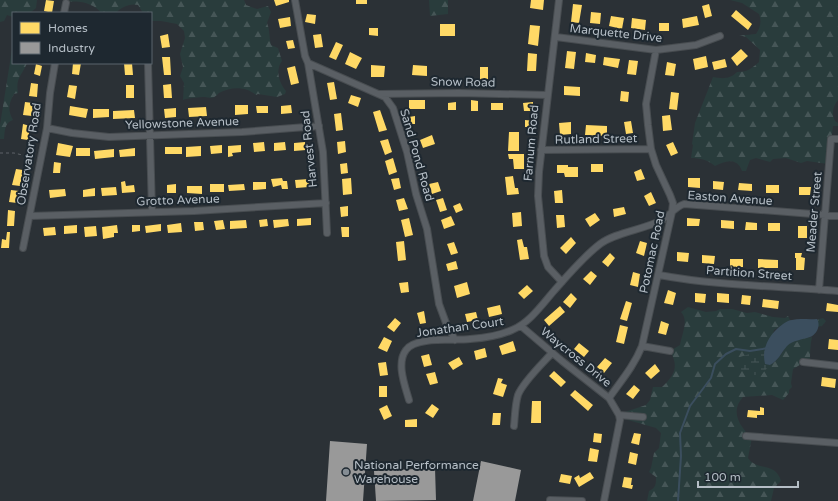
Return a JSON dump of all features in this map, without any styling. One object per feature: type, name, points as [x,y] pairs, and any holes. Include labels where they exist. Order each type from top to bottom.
[{"type":"street","points":[[295,0],[304,56],[308,63]]},
{"type":"street","name":"Farnum Road","points":[[559,0],[556,37],[541,150],[538,196],[544,256],[548,268],[562,282]]},
{"type":"street","points":[[64,12],[66,3]]},
{"type":"street","name":"Marquette Drive","points":[[556,37],[656,50],[696,45],[720,36]]},
{"type":"street","name":"Potomac Road","points":[[609,398],[631,368],[642,346],[672,212],[673,203],[656,165],[651,149],[646,105],[656,50]]},
{"type":"street","name":"Sand Pond Road","points":[[308,63],[385,97],[392,108],[407,152],[416,194],[428,230],[439,304],[446,323],[455,340]]},
{"type":"street","name":"Harvest Road","points":[[308,63],[323,152],[328,233]]},
{"type":"street","name":"Observatory Road","points":[[23,248],[47,128],[50,93],[56,64]]},
{"type":"street","points":[[148,64],[152,212]]},
{"type":"street","name":"Snow Road","points":[[378,94],[465,93],[548,95]]},
{"type":"street","name":"Yellowstone Avenue","points":[[47,128],[98,137],[242,132],[319,126]]},
{"type":"street","name":"Meader Street","points":[[819,290],[831,139],[836,139]]},
{"type":"street","name":"Rutland Street","points":[[541,150],[651,149]]},
{"type":"street","name":"Grotto Avenue","points":[[30,216],[268,208],[326,204]]},
{"type":"street","name":"Easton Avenue","points":[[521,326],[562,282],[601,244],[611,238],[663,220],[678,206],[684,204],[838,216]]},
{"type":"street","name":"Partition Street","points":[[659,275],[747,285],[838,291]]},
{"type":"street","name":"Jonathan Court","points":[[409,400],[402,363],[406,349],[412,345],[423,342],[469,340],[510,332],[521,326]]},
{"type":"street","name":"Waycross Drive","points":[[521,326],[552,353],[609,398],[619,415]]},
{"type":"street","points":[[642,346],[670,351]]},
{"type":"street","points":[[514,426],[515,411],[519,394],[534,373],[552,353]]},
{"type":"street","points":[[804,362],[838,366]]},
{"type":"street","points":[[604,501],[620,420],[619,415],[644,417]]},
{"type":"street","points":[[746,436],[838,443]]},
{"type":"street","points":[[550,500],[582,501]]},
{"type":"path","points":[[0,153],[14,153],[41,159]]},
{"type":"green space","points":[[0,0],[37,0],[36,8],[31,12],[12,12],[12,17],[7,15],[4,21],[0,22]]},
{"type":"green space","points":[[69,0],[244,0],[246,5],[257,9],[268,6],[271,12],[267,23],[270,42],[271,45],[278,48],[282,61],[278,72],[281,84],[286,91],[285,94],[277,97],[256,95],[247,90],[238,88],[219,93],[212,98],[200,97],[183,100],[184,83],[180,76],[183,67],[180,54],[185,38],[184,31],[177,24],[152,21],[152,12],[142,12],[138,5],[126,6],[117,12],[100,12],[88,4],[71,2]]},
{"type":"green space","points":[[429,0],[448,0],[448,14],[430,16]]},
{"type":"green space","points":[[730,0],[838,0],[838,100],[834,107],[833,113],[838,126],[833,126],[828,164],[807,161],[801,163],[786,158],[773,159],[770,162],[756,158],[750,160],[746,171],[742,171],[734,162],[730,161],[715,166],[710,162],[698,158],[691,158],[695,123],[713,77],[729,77],[737,72],[749,70],[759,62],[760,50],[746,37],[739,35],[756,34],[760,25],[759,14],[742,3]]},
{"type":"green space","points":[[12,49],[12,64],[26,64],[18,80],[18,93],[14,94],[10,104],[10,113],[13,120],[6,125],[4,139],[0,139],[0,125]]},
{"type":"green space","points":[[688,307],[706,312],[720,309],[732,309],[747,313],[755,312],[773,317],[785,318],[788,316],[790,320],[774,330],[765,364],[770,365],[773,363],[778,359],[787,346],[793,342],[812,337],[810,346],[810,362],[803,363],[793,369],[791,383],[792,387],[783,400],[772,395],[743,397],[737,408],[737,416],[740,424],[752,437],[748,458],[756,464],[775,471],[781,481],[774,488],[771,501],[647,501],[649,491],[653,489],[656,484],[656,477],[649,472],[654,453],[659,448],[661,433],[656,428],[621,418],[619,414],[646,405],[650,400],[653,387],[662,387],[673,374],[675,366],[673,356],[670,351],[680,345],[685,323],[681,312]]},
{"type":"green space","points":[[823,318],[826,321],[822,326],[815,327],[806,338],[786,347],[761,375],[750,375],[740,369],[740,357],[768,348],[772,338],[783,324],[795,321],[810,322]]},
{"type":"water","points":[[817,319],[819,324],[815,334],[789,344],[773,363],[770,365],[765,364],[764,352],[768,341],[778,328],[791,320]]},
{"type":"building: Homes","points":[[46,0],[54,1],[52,12],[44,11]]},
{"type":"building: Homes","points":[[274,0],[289,0],[289,2],[276,6]]},
{"type":"building: Homes","points":[[356,0],[367,0],[367,4],[356,4]]},
{"type":"building: Homes","points":[[531,0],[544,0],[543,10],[530,8]]},
{"type":"building: Homes","points":[[573,4],[582,5],[579,23],[571,22]]},
{"type":"building: Homes","points":[[709,4],[712,16],[705,18],[702,6]]},
{"type":"building: Homes","points":[[736,10],[752,24],[748,30],[731,16]]},
{"type":"building: Homes","points":[[591,12],[601,13],[600,24],[590,23]]},
{"type":"building: Homes","points":[[307,14],[316,15],[315,24],[305,22]]},
{"type":"building: Homes","points":[[611,16],[624,18],[622,29],[609,26]]},
{"type":"building: Homes","points":[[697,16],[699,25],[683,28],[682,19]]},
{"type":"building: Homes","points":[[290,17],[291,26],[280,28],[278,19]]},
{"type":"building: Homes","points":[[632,18],[646,20],[645,30],[631,28]]},
{"type":"building: Homes","points":[[659,23],[669,23],[669,31],[659,31]]},
{"type":"building: Homes","points":[[440,24],[455,24],[455,36],[440,36]]},
{"type":"building: Homes","points":[[530,25],[540,26],[538,46],[528,44]]},
{"type":"building: Homes","points":[[369,28],[378,28],[378,36],[369,35]]},
{"type":"building: Homes","points":[[168,34],[170,47],[162,48],[160,36]]},
{"type":"building: Homes","points":[[321,34],[323,47],[315,48],[313,35]]},
{"type":"building: Homes","points":[[293,40],[295,48],[288,49],[286,41]]},
{"type":"building: Homes","points":[[336,42],[343,45],[336,60],[329,57]]},
{"type":"building: Homes","points":[[741,49],[748,56],[737,66],[731,58]]},
{"type":"building: Homes","points":[[567,51],[576,52],[574,69],[565,68]]},
{"type":"building: Homes","points":[[350,52],[362,58],[356,69],[345,64]]},
{"type":"building: Homes","points":[[528,53],[537,54],[536,71],[527,71]]},
{"type":"building: Homes","points":[[586,53],[596,55],[595,63],[585,62]]},
{"type":"building: Homes","points":[[706,56],[708,67],[695,70],[693,59]]},
{"type":"building: Homes","points":[[162,57],[170,57],[171,75],[164,75]]},
{"type":"building: Homes","points":[[604,57],[620,59],[618,68],[603,65]]},
{"type":"building: Homes","points":[[725,59],[727,67],[714,70],[712,62]]},
{"type":"building: Homes","points":[[629,60],[638,61],[636,75],[627,74]]},
{"type":"building: Homes","points":[[667,62],[676,64],[674,76],[665,75]]},
{"type":"building: Homes","points":[[36,64],[42,66],[40,76],[34,74]]},
{"type":"building: Homes","points":[[73,64],[81,64],[79,75],[72,74]]},
{"type":"building: Homes","points":[[124,64],[132,64],[133,75],[125,75]]},
{"type":"building: Homes","points":[[371,65],[385,66],[384,77],[371,77]]},
{"type":"building: Homes","points":[[413,65],[427,66],[427,76],[412,75]]},
{"type":"building: Homes","points":[[295,66],[299,83],[291,85],[287,68]]},
{"type":"building: Homes","points":[[480,67],[488,67],[488,79],[480,80]]},
{"type":"building: Homes","points":[[334,82],[337,99],[330,100],[327,83]]},
{"type":"building: Homes","points":[[31,83],[38,84],[37,97],[29,96]]},
{"type":"building: Homes","points":[[171,84],[172,98],[164,98],[163,85]]},
{"type":"building: Homes","points":[[69,85],[77,86],[75,99],[67,97]]},
{"type":"building: Homes","points":[[126,85],[134,85],[134,98],[126,98]]},
{"type":"building: Homes","points":[[564,86],[580,87],[580,96],[564,95]]},
{"type":"building: Homes","points":[[621,91],[629,92],[628,102],[620,101]]},
{"type":"building: Homes","points":[[671,92],[679,93],[677,110],[669,109]]},
{"type":"building: Homes","points":[[351,95],[361,98],[358,107],[348,103]]},
{"type":"building: Homes","points":[[409,100],[425,100],[425,109],[409,109]]},
{"type":"building: Homes","points":[[471,100],[478,101],[478,111],[471,111]]},
{"type":"building: Homes","points":[[25,102],[33,103],[32,116],[23,115]]},
{"type":"building: Homes","points":[[456,102],[456,110],[448,110],[448,103]]},
{"type":"building: Homes","points":[[533,102],[533,111],[524,111],[523,103]]},
{"type":"building: Homes","points":[[491,103],[503,103],[503,110],[491,110]]},
{"type":"building: Homes","points":[[235,105],[248,105],[248,114],[235,115]]},
{"type":"building: Homes","points":[[291,105],[292,113],[281,114],[281,106]]},
{"type":"building: Homes","points":[[70,106],[88,109],[86,118],[69,115]]},
{"type":"building: Homes","points":[[256,106],[268,106],[268,113],[257,113]]},
{"type":"building: Homes","points":[[206,107],[207,116],[189,117],[188,108]]},
{"type":"building: Homes","points":[[176,108],[176,117],[165,118],[164,109]]},
{"type":"building: Homes","points":[[93,109],[109,109],[109,117],[93,118]]},
{"type":"building: Homes","points":[[134,110],[135,118],[113,119],[113,111]]},
{"type":"building: Homes","points":[[380,110],[387,130],[379,132],[373,112]]},
{"type":"building: Homes","points":[[341,113],[343,130],[336,131],[334,114]]},
{"type":"building: Homes","points":[[670,115],[672,130],[663,131],[662,116]]},
{"type":"building: Homes","points":[[415,116],[415,124],[409,124],[409,117]]},
{"type":"building: Homes","points":[[525,120],[535,121],[534,127],[525,127]]},
{"type":"building: Homes","points":[[631,121],[633,133],[626,134],[624,122]]},
{"type":"building: Homes","points":[[571,122],[571,134],[560,135],[559,123]]},
{"type":"building: Homes","points":[[23,124],[30,126],[28,140],[21,139]]},
{"type":"building: Homes","points":[[586,125],[607,126],[607,136],[585,135]]},
{"type":"building: Homes","points":[[509,132],[519,132],[519,151],[508,151]]},
{"type":"building: Homes","points":[[432,135],[435,144],[423,148],[420,140]]},
{"type":"building: Homes","points":[[388,139],[392,152],[385,155],[380,141]]},
{"type":"building: Homes","points":[[345,141],[346,152],[338,154],[337,142]]},
{"type":"building: Homes","points":[[264,142],[265,151],[254,152],[253,143]]},
{"type":"building: Homes","points":[[285,142],[286,150],[274,151],[274,143]]},
{"type":"building: Homes","points":[[305,142],[306,150],[294,151],[294,143]]},
{"type":"building: Homes","points":[[673,142],[678,153],[671,156],[666,145]]},
{"type":"building: Homes","points":[[58,143],[73,146],[70,157],[56,155]]},
{"type":"building: Homes","points":[[222,145],[222,153],[211,154],[210,146]]},
{"type":"building: Homes","points":[[241,145],[241,152],[232,153],[233,156],[228,157],[228,146]]},
{"type":"building: Homes","points":[[201,146],[201,156],[186,157],[186,147]]},
{"type":"building: Homes","points":[[165,147],[182,147],[182,154],[165,154]]},
{"type":"building: Homes","points":[[76,148],[90,148],[90,156],[76,156]]},
{"type":"building: Homes","points":[[135,148],[135,156],[120,157],[119,150]]},
{"type":"building: Homes","points":[[114,149],[114,157],[95,159],[94,151]]},
{"type":"building: Homes","points":[[508,154],[524,154],[524,169],[514,169],[513,159],[509,159]]},
{"type":"building: Homes","points":[[393,158],[397,172],[389,175],[385,161]]},
{"type":"building: Homes","points":[[54,162],[61,163],[60,173],[53,173]]},
{"type":"building: Homes","points":[[347,163],[348,173],[341,174],[340,164]]},
{"type":"building: Homes","points":[[591,164],[603,164],[603,172],[591,172]]},
{"type":"building: Homes","points":[[557,165],[578,167],[578,177],[565,177],[564,173],[557,173]]},
{"type":"building: Homes","points":[[16,169],[23,170],[20,186],[12,185]]},
{"type":"building: Homes","points":[[641,169],[645,179],[637,181],[634,172]]},
{"type":"building: Homes","points":[[513,176],[515,188],[518,188],[519,194],[507,195],[505,177]]},
{"type":"building: Homes","points":[[282,178],[283,181],[287,181],[288,189],[282,189],[281,185],[273,187],[271,179]]},
{"type":"building: Homes","points":[[351,178],[352,194],[343,195],[342,179]]},
{"type":"building: Homes","points":[[399,178],[401,188],[394,190],[391,179]]},
{"type":"building: Homes","points":[[688,178],[700,178],[700,188],[688,187]]},
{"type":"building: Homes","points":[[309,179],[309,187],[296,188],[295,180]]},
{"type":"building: Homes","points":[[125,181],[126,186],[134,185],[135,192],[122,193],[121,182]]},
{"type":"building: Homes","points":[[713,181],[724,182],[723,190],[713,189]]},
{"type":"building: Homes","points":[[253,182],[266,182],[266,189],[253,190]]},
{"type":"building: Homes","points":[[438,182],[441,191],[432,194],[429,184]]},
{"type":"building: Homes","points":[[739,183],[752,184],[752,191],[738,190]]},
{"type":"building: Homes","points":[[176,184],[176,193],[167,193],[167,185]]},
{"type":"building: Homes","points":[[210,184],[224,184],[224,192],[210,192]]},
{"type":"building: Homes","points":[[244,184],[245,190],[229,191],[228,185]]},
{"type":"building: Homes","points":[[766,185],[779,185],[779,193],[766,193]]},
{"type":"building: Homes","points":[[187,186],[202,186],[202,194],[187,193]]},
{"type":"building: Homes","points":[[116,187],[117,195],[102,196],[101,188]]},
{"type":"building: Homes","points":[[799,187],[811,187],[810,195],[799,195]]},
{"type":"building: Homes","points":[[95,188],[95,196],[83,197],[83,190]]},
{"type":"building: Homes","points":[[65,189],[66,196],[50,198],[49,190]]},
{"type":"building: Homes","points":[[11,190],[19,191],[17,203],[9,202]]},
{"type":"building: Homes","points":[[562,190],[563,203],[555,203],[554,191]]},
{"type":"building: Homes","points":[[651,192],[656,203],[649,206],[644,196]]},
{"type":"building: Homes","points":[[404,198],[408,209],[399,211],[396,200]]},
{"type":"building: Homes","points":[[443,198],[447,210],[440,212],[436,200]]},
{"type":"building: Homes","points":[[460,203],[463,210],[456,213],[453,206]]},
{"type":"building: Homes","points":[[348,206],[348,216],[341,217],[340,207]]},
{"type":"building: Homes","points":[[624,207],[626,214],[614,217],[613,209]]},
{"type":"building: Homes","points":[[8,210],[15,211],[14,226],[7,226]]},
{"type":"building: Homes","points":[[521,212],[522,226],[513,227],[512,213]]},
{"type":"building: Homes","points":[[595,213],[600,220],[590,227],[585,219]]},
{"type":"building: Homes","points":[[556,215],[564,215],[565,227],[557,228]]},
{"type":"building: Homes","points":[[451,216],[455,225],[444,229],[441,220]]},
{"type":"building: Homes","points":[[311,218],[311,225],[297,226],[297,219]]},
{"type":"building: Homes","points":[[409,218],[413,235],[405,237],[401,220]]},
{"type":"building: Homes","points":[[687,218],[700,219],[699,226],[687,226]]},
{"type":"building: Homes","points":[[267,219],[268,226],[260,227],[259,220]]},
{"type":"building: Homes","points":[[288,219],[289,226],[274,228],[273,220]]},
{"type":"building: Homes","points":[[223,220],[225,229],[216,230],[214,221]]},
{"type":"building: Homes","points":[[246,220],[247,228],[230,229],[230,221]]},
{"type":"building: Homes","points":[[721,220],[734,221],[734,229],[721,228]]},
{"type":"building: Homes","points":[[194,222],[203,222],[204,230],[195,231]]},
{"type":"building: Homes","points":[[746,222],[757,223],[757,230],[745,230]]},
{"type":"building: Homes","points":[[181,223],[182,232],[168,233],[167,225]]},
{"type":"building: Homes","points":[[768,223],[780,223],[780,231],[768,231]]},
{"type":"building: Homes","points":[[161,224],[161,231],[146,233],[145,226]]},
{"type":"building: Homes","points":[[77,225],[77,233],[64,234],[64,226]]},
{"type":"building: Homes","points":[[117,225],[118,233],[114,233],[114,237],[103,239],[102,227]]},
{"type":"building: Homes","points":[[132,225],[140,225],[140,231],[132,232]]},
{"type":"building: Homes","points":[[96,226],[97,236],[85,237],[84,227]]},
{"type":"building: Homes","points":[[798,226],[807,226],[807,238],[798,238]]},
{"type":"building: Homes","points":[[55,227],[56,235],[44,236],[43,228]]},
{"type":"building: Homes","points":[[341,227],[349,227],[349,237],[342,237]]},
{"type":"building: Homes","points":[[7,232],[10,232],[9,248],[1,248],[2,239],[6,240]]},
{"type":"building: Homes","points":[[571,237],[576,243],[566,254],[560,248]]},
{"type":"building: Homes","points":[[522,239],[524,247],[527,247],[529,259],[520,260],[517,240]]},
{"type":"building: Homes","points":[[404,241],[406,260],[398,261],[396,242]]},
{"type":"building: Homes","points":[[640,241],[647,243],[644,256],[636,253]]},
{"type":"building: Homes","points":[[454,242],[458,253],[451,255],[447,244]]},
{"type":"building: Homes","points":[[677,252],[689,253],[688,262],[677,261]]},
{"type":"building: Homes","points":[[610,253],[615,258],[608,267],[602,262]]},
{"type":"building: Homes","points":[[795,253],[802,253],[801,257],[805,258],[804,270],[796,270]]},
{"type":"building: Homes","points":[[702,255],[715,256],[714,264],[702,263]]},
{"type":"building: Homes","points":[[730,259],[743,259],[743,267],[730,267]]},
{"type":"building: Homes","points":[[758,259],[778,260],[778,268],[758,268]]},
{"type":"building: Homes","points":[[456,261],[458,269],[448,271],[446,264]]},
{"type":"building: Homes","points":[[591,271],[597,276],[590,285],[583,279]]},
{"type":"building: Homes","points":[[633,272],[640,274],[638,287],[630,285]]},
{"type":"building: Homes","points":[[408,282],[409,292],[401,293],[399,283]]},
{"type":"building: Homes","points":[[467,282],[470,294],[457,298],[454,286]]},
{"type":"building: Homes","points":[[527,285],[533,291],[524,299],[518,293]]},
{"type":"building: Homes","points":[[668,290],[676,293],[673,305],[664,303]]},
{"type":"building: Homes","points":[[571,293],[577,299],[570,308],[563,302]]},
{"type":"building: Homes","points":[[695,293],[706,294],[705,303],[695,302]]},
{"type":"building: Homes","points":[[717,293],[729,294],[729,303],[717,302]]},
{"type":"building: Homes","points":[[742,295],[751,296],[750,305],[741,304]]},
{"type":"building: Homes","points":[[763,299],[779,301],[778,309],[762,307]]},
{"type":"building: Homes","points":[[626,301],[632,303],[627,321],[620,319]]},
{"type":"building: Homes","points":[[827,303],[838,305],[838,312],[826,311]]},
{"type":"building: Homes","points":[[500,305],[502,314],[489,317],[487,308]]},
{"type":"building: Homes","points":[[560,306],[565,312],[549,326],[544,320]]},
{"type":"building: Homes","points":[[424,311],[426,323],[420,324],[417,313]]},
{"type":"building: Homes","points":[[476,312],[478,320],[467,322],[465,314]]},
{"type":"building: Homes","points":[[395,318],[401,323],[394,332],[387,327]]},
{"type":"building: Homes","points":[[661,321],[669,324],[666,335],[658,333]]},
{"type":"building: Homes","points":[[620,325],[628,327],[624,344],[616,342]]},
{"type":"building: Homes","points":[[384,337],[392,341],[387,352],[378,348]]},
{"type":"building: Homes","points":[[829,339],[838,340],[838,350],[828,349]]},
{"type":"building: Homes","points":[[513,341],[516,351],[502,355],[499,346]]},
{"type":"building: Homes","points":[[579,343],[589,351],[584,357],[574,349]]},
{"type":"building: Homes","points":[[485,348],[487,357],[476,360],[474,351]]},
{"type":"building: Homes","points":[[429,354],[432,365],[424,367],[421,356]]},
{"type":"building: Homes","points":[[459,357],[463,364],[453,370],[448,363]]},
{"type":"building: Homes","points":[[605,358],[612,363],[604,373],[597,367]]},
{"type":"building: Homes","points":[[386,362],[388,375],[380,376],[378,363]]},
{"type":"building: Homes","points":[[655,364],[660,371],[651,379],[645,373]]},
{"type":"building: Homes","points":[[554,371],[566,382],[561,387],[549,376]]},
{"type":"building: Homes","points":[[435,372],[438,383],[430,385],[426,374]]},
{"type":"building: Homes","points":[[822,377],[836,379],[835,388],[821,386]]},
{"type":"building: Homes","points":[[498,378],[503,379],[501,383],[507,385],[503,397],[493,394]]},
{"type":"building: Homes","points":[[634,385],[640,390],[633,399],[626,394]]},
{"type":"building: Homes","points":[[379,386],[387,386],[387,397],[379,397]]},
{"type":"building: Homes","points":[[575,390],[593,405],[588,411],[570,395]]},
{"type":"building: Homes","points":[[532,401],[541,401],[541,423],[531,423]]},
{"type":"building: Homes","points":[[432,404],[439,409],[433,418],[425,413]]},
{"type":"building: Homes","points":[[387,405],[392,416],[384,420],[379,409]]},
{"type":"building: Homes","points":[[760,407],[764,408],[764,415],[757,415],[757,418],[747,417],[748,410],[760,411]]},
{"type":"building: Homes","points":[[493,413],[501,413],[500,425],[492,425]]},
{"type":"building: Homes","points":[[417,419],[417,427],[405,427],[405,420]]},
{"type":"building: Homes","points":[[594,433],[602,434],[601,443],[593,442]]},
{"type":"building: Homes","points":[[634,433],[641,434],[639,445],[631,443]]},
{"type":"building: Homes","points":[[590,448],[599,450],[597,462],[588,461]]},
{"type":"building: Homes","points":[[630,452],[638,454],[636,465],[628,463]]},
{"type":"building: Homes","points":[[590,472],[594,478],[579,487],[574,478],[579,475],[580,478]]},
{"type":"building: Homes","points":[[561,474],[572,476],[570,484],[559,482]]},
{"type":"building: Homes","points":[[624,477],[632,478],[632,489],[622,487]]},
{"type":"building: Industry","name":"National Performance Warehouse","points":[[330,441],[367,444],[363,501],[326,501]]},
{"type":"building: Industry","points":[[481,461],[521,470],[515,501],[473,501]]},
{"type":"building: Industry","points":[[435,468],[436,500],[376,501],[374,471]]},
{"type":"waterway","points":[[678,501],[681,456],[680,433],[690,406],[711,378],[715,364],[726,354],[736,349],[750,351],[768,348]]},
{"type":"place","name":"National Performance Warehouse","points":[[346,472]]}]
